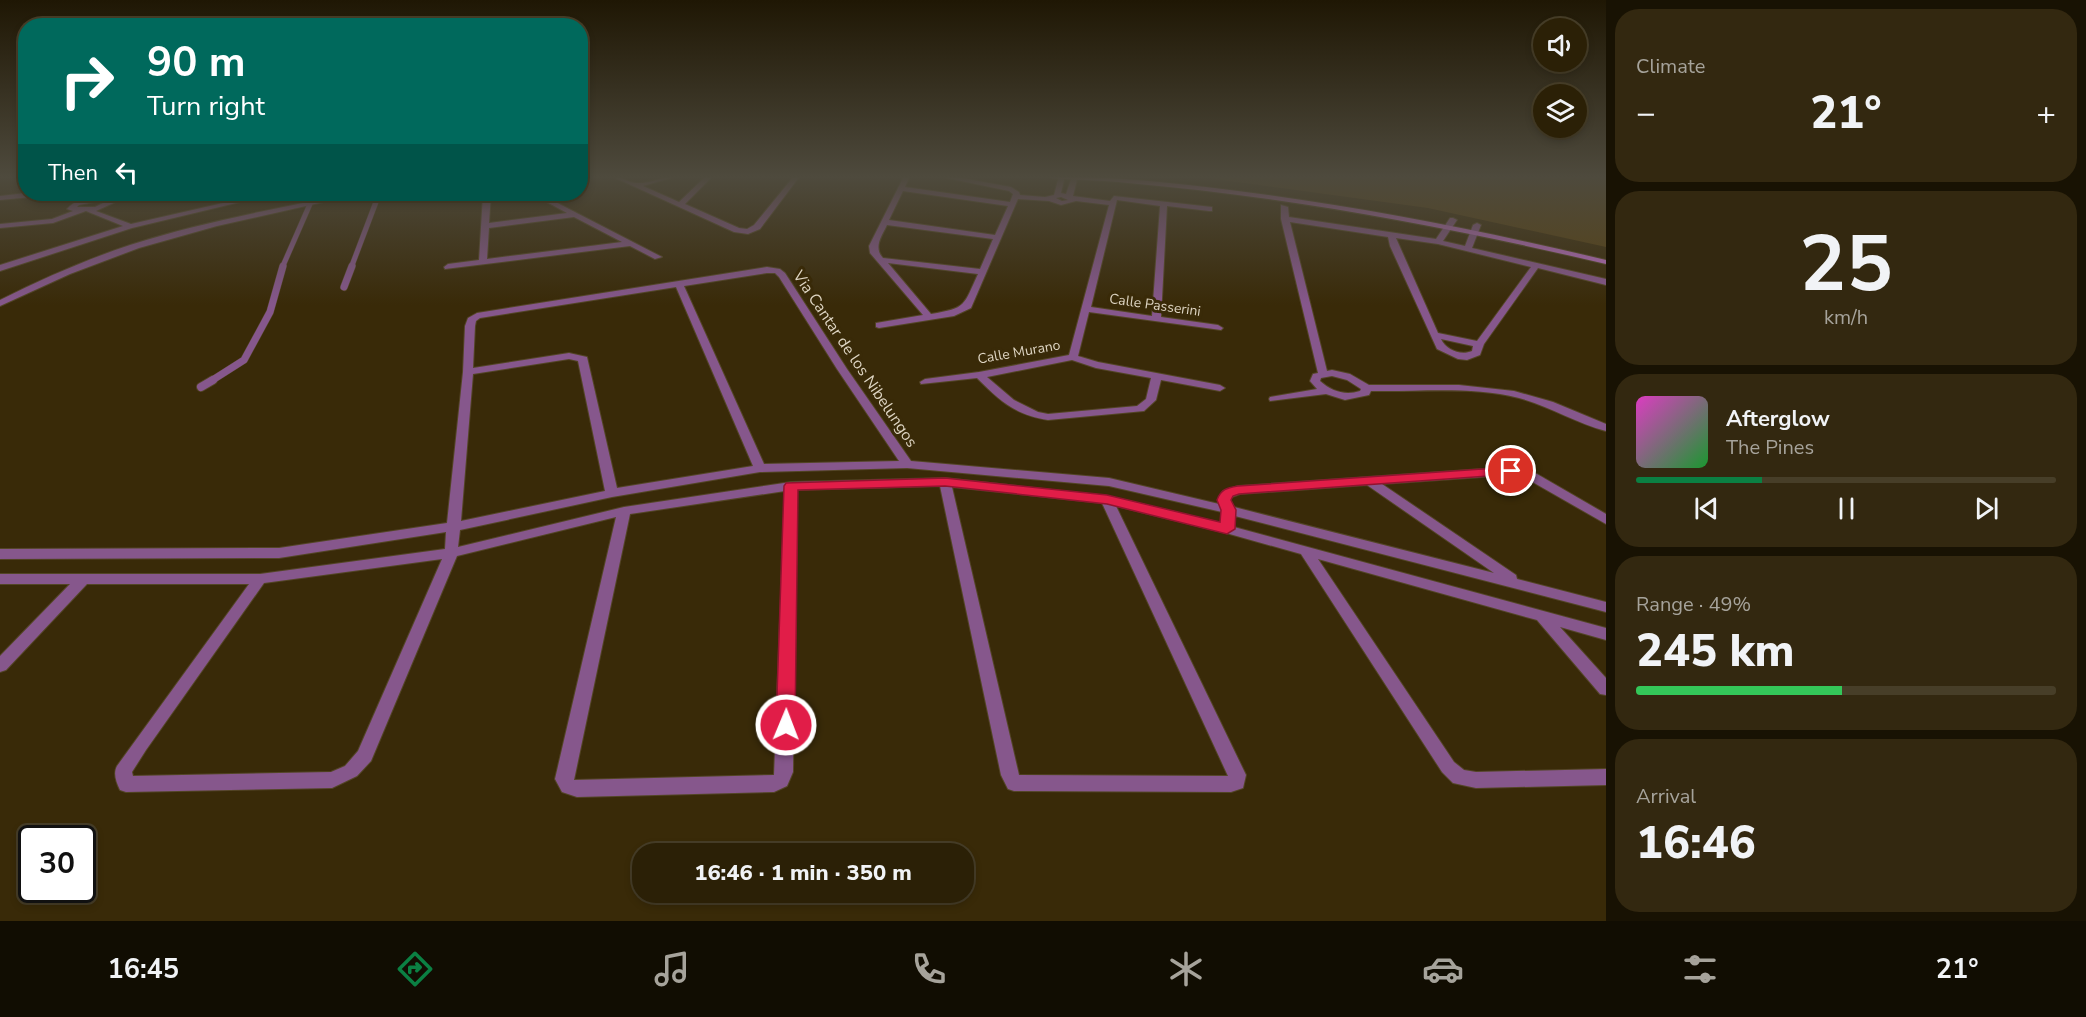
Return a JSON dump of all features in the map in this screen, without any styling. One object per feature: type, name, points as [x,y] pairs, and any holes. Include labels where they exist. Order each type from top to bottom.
[{"type":"street","points":[[14,224],[42,219]]},
{"type":"street","points":[[0,225],[55,219]]},
{"type":"street","points":[[115,219],[130,226]]},
{"type":"street","points":[[0,268],[157,219]]},
{"type":"street","points":[[0,303],[67,272],[136,246],[243,219]]},
{"type":"street","points":[[483,262],[485,219]]},
{"type":"street","points":[[485,225],[535,219]]},
{"type":"street","points":[[585,219],[658,257]]},
{"type":"street","points":[[712,219],[737,230],[748,232],[757,227],[763,219]]},
{"type":"street","points":[[886,219],[873,246],[874,254],[929,317]]},
{"type":"street","points":[[879,325],[954,313],[968,306],[1004,219]]},
{"type":"street","name":"Calle Murano","points":[[925,382],[979,375],[1074,357],[1088,309],[1108,219]]},
{"type":"street","points":[[1156,319],[1163,219]]},
{"type":"street","points":[[1323,374],[1285,219],[1438,242],[1606,282]]},
{"type":"street","points":[[1421,219],[1451,223]]},
{"type":"street","points":[[1424,219],[1606,255]]},
{"type":"street","points":[[885,222],[996,237]]},
{"type":"street","points":[[1438,242],[1451,223]]},
{"type":"street","points":[[1468,248],[1475,228]]},
{"type":"street","points":[[1475,228],[1606,262]]},
{"type":"street","points":[[1391,234],[1394,246],[1440,347],[1458,356],[1472,355],[1476,352],[1479,344],[1536,266]]},
{"type":"street","points":[[448,267],[631,243]]},
{"type":"street","points":[[879,260],[981,272]]},
{"type":"street","name":"Via Cantar de los Nibelungos","points":[[679,285],[767,270],[777,271],[782,275],[842,369],[907,464]]},
{"type":"street","points":[[260,579],[123,771],[126,784],[332,780],[351,771],[365,756],[450,554],[468,372],[470,326],[471,320],[477,316],[679,285],[760,468]]},
{"type":"street","name":"Calle Passerini","points":[[1088,309],[1218,328]]},
{"type":"street","points":[[1435,335],[1479,344]]},
{"type":"street","points":[[468,372],[569,356],[583,359],[612,493]]},
{"type":"street","points":[[1074,357],[1096,365],[1220,388]]},
{"type":"street","points":[[1366,388],[1365,393],[1360,396],[1338,395],[1327,391],[1315,381],[1317,376],[1332,373],[1353,378],[1366,388],[1481,389],[1515,394],[1546,403],[1606,428]]},
{"type":"street","points":[[979,375],[1012,407],[1033,415],[1048,417],[1140,409],[1148,406],[1152,400],[1157,376]]},
{"type":"street","points":[[1274,399],[1327,391]]},
{"type":"street","points":[[0,554],[279,553],[452,527],[612,493],[760,468],[907,464],[1109,482],[1228,510],[1606,607]]},
{"type":"street","points":[[1227,529],[1228,510],[1224,500],[1227,494],[1238,490],[1511,471],[1533,477],[1606,520]]},
{"type":"street","points":[[945,482],[1010,775],[1014,783],[1231,784],[1237,782],[1237,776],[1107,500]]},
{"type":"street","points":[[0,579],[260,579],[450,554],[624,511],[791,486],[945,482],[1107,500],[1227,529],[1606,634]]},
{"type":"street","points":[[1371,482],[1518,583]]},
{"type":"street","points":[[624,511],[564,779],[568,786],[577,789],[774,784],[781,780],[784,772],[791,486]]},
{"type":"street","points":[[1305,550],[1449,767],[1459,777],[1476,780],[1606,777]]},
{"type":"street","points":[[0,666],[84,578]]},
{"type":"street","points":[[1543,618],[1606,689]]},
{"type":"lane","points":[[201,387],[244,360],[270,312],[283,265],[303,219]]},
{"type":"lane","points":[[344,288],[370,219]]},
{"type":"shaded area","points":[[1478,219],[1606,219],[1606,247]]},
{"type":"route","points":[[786,725],[791,486],[945,482],[1107,500],[1227,529],[1228,510],[1224,500],[1227,494],[1238,490],[1511,471]]}]
